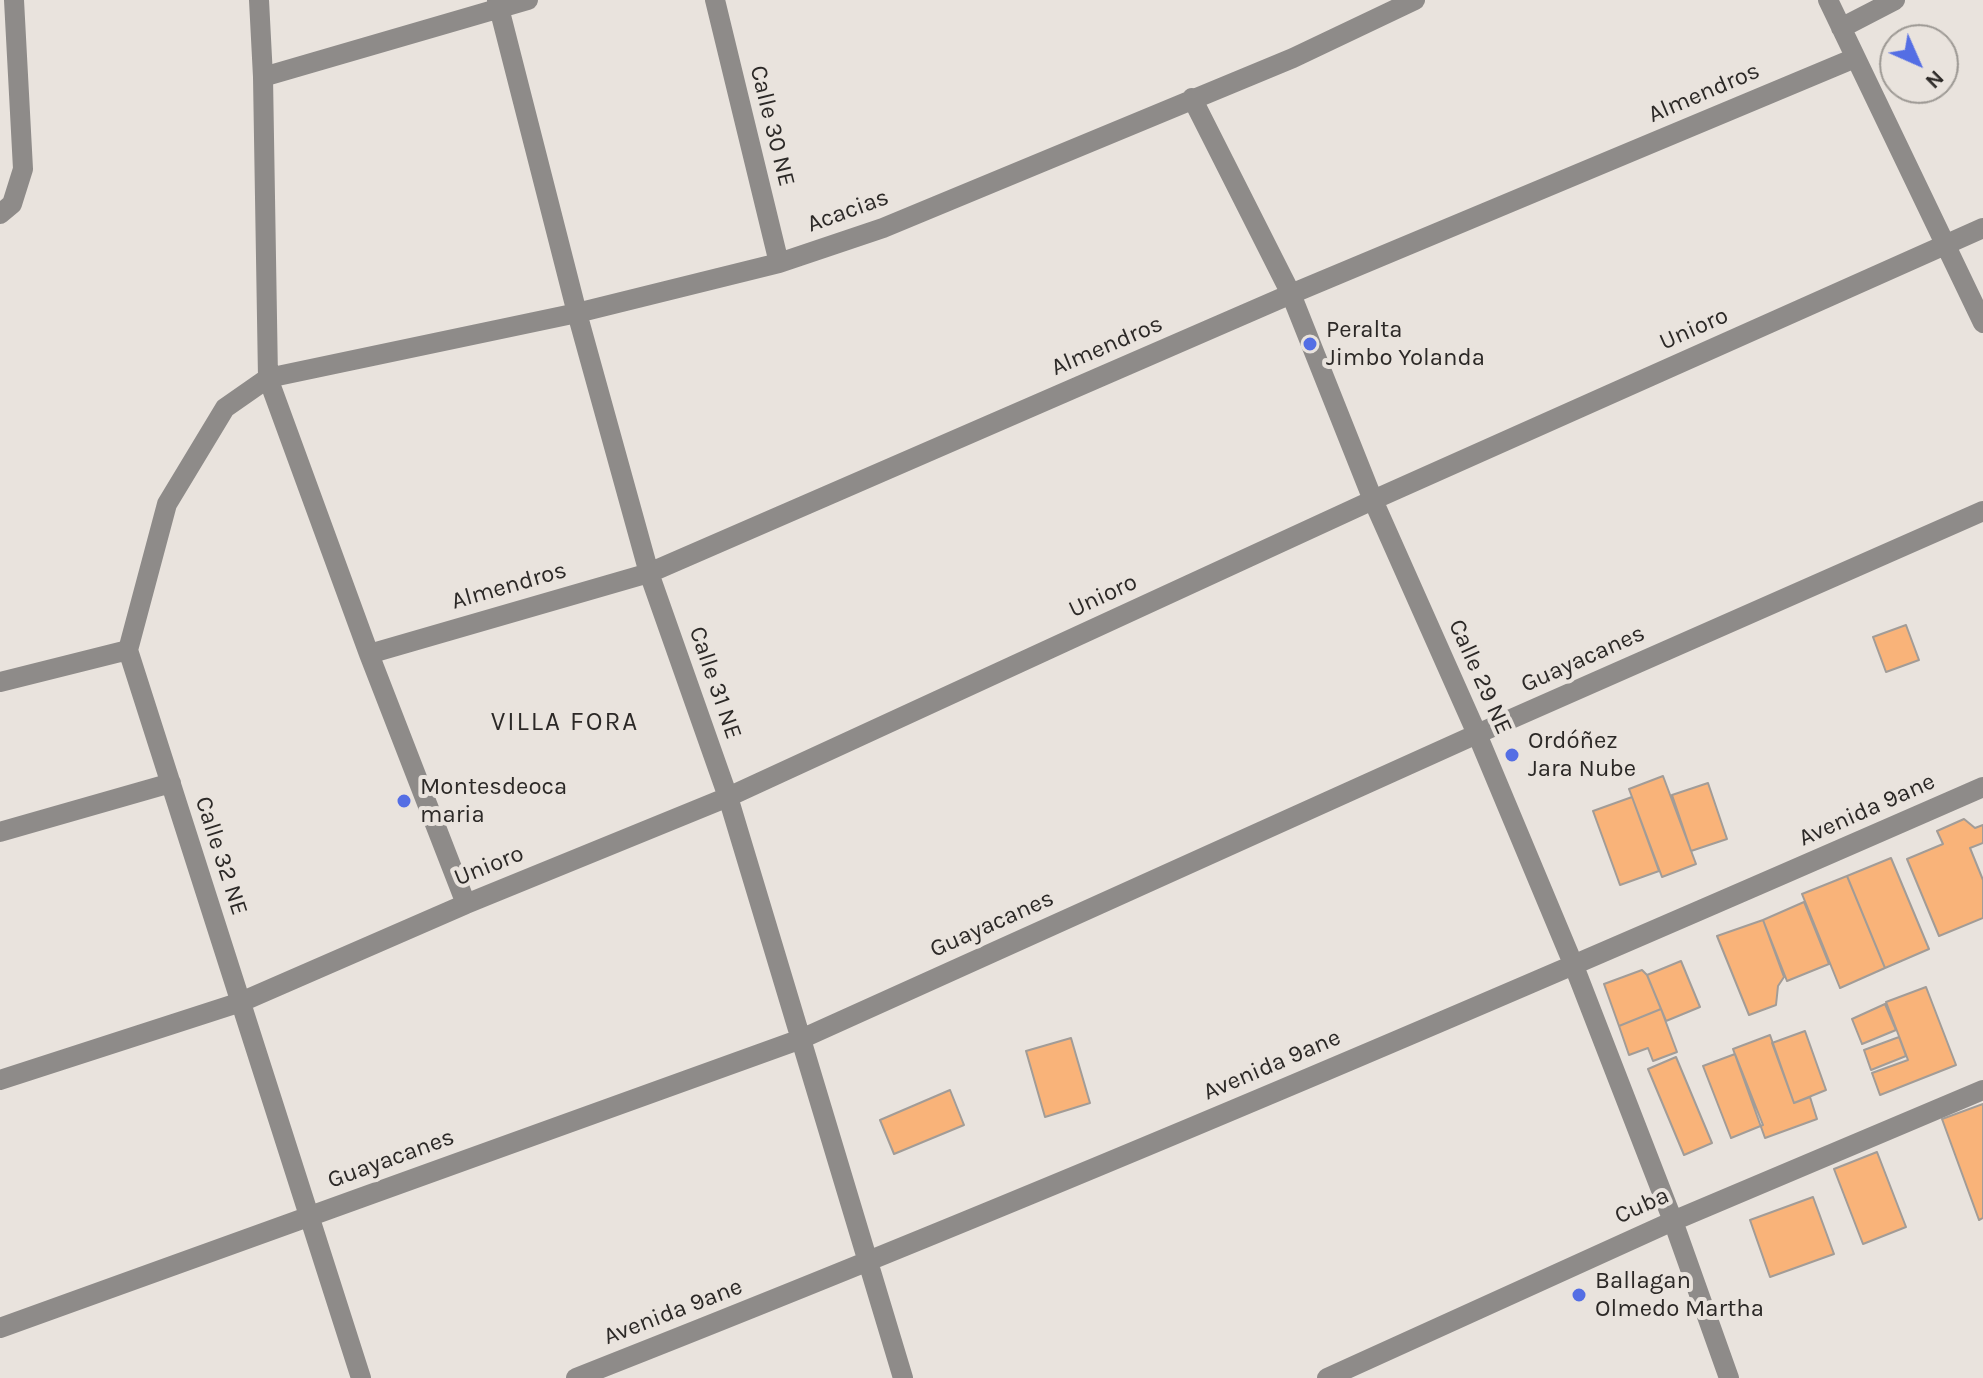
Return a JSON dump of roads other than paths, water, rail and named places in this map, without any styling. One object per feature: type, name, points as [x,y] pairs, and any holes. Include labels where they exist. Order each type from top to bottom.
[{"type":"street","points":[[0,214],[12,204],[23,169],[14,0]]},
{"type":"street","points":[[259,0],[268,378],[369,654],[466,904]]},
{"type":"street","points":[[263,77],[498,4],[528,0]]},
{"type":"street","name":"Calle 30 NE","points":[[715,0],[779,263]]},
{"type":"street","name":"Acacias","points":[[268,378],[577,313],[779,263],[883,228],[1293,58],[1415,0]]},
{"type":"street","points":[[1828,0],[1983,323]]},
{"type":"street","points":[[1841,28],[1895,0]]},
{"type":"street","name":"Calle 31 NE","points":[[498,4],[577,313],[649,573],[728,797],[903,1378]]},
{"type":"street","name":"Almendros","points":[[369,654],[649,573],[1291,294],[1855,58]]},
{"type":"street","name":"Calle 29 NE","points":[[1192,98],[1291,294],[1373,500],[1477,734],[1574,966],[1673,1221],[1729,1378]]},
{"type":"street","name":"Unioro","points":[[0,1080],[241,1002],[466,904],[728,797],[1373,500],[1983,228]]},
{"type":"street","points":[[0,682],[128,650],[167,504],[225,408],[268,378]]},
{"type":"street","name":"Guayacanes","points":[[0,1328],[801,1039],[1477,734],[1983,511]]},
{"type":"street","name":"Calle 32 NE","points":[[128,650],[361,1378]]},
{"type":"street","points":[[0,832],[171,783]]},
{"type":"street","name":"Avenida 9ane","points":[[576,1378],[868,1263],[1574,966],[1983,787]]},
{"type":"street","name":"Cuba","points":[[1327,1378],[1673,1221],[1983,1090]]},
{"type":"place","name":"Peralta Jimbo Yolanda","points":[[1310,344]]},
{"type":"place","name":"Ordóñez Jara Nube","points":[[1512,755]]},
{"type":"place","name":"Montesdeoca maria","points":[[404,801]]},
{"type":"place","name":"Ballagan Olmedo Martha","points":[[1579,1295]]},
{"type":"district","name":"VILLA FORA","points":[[565,723]]}]
